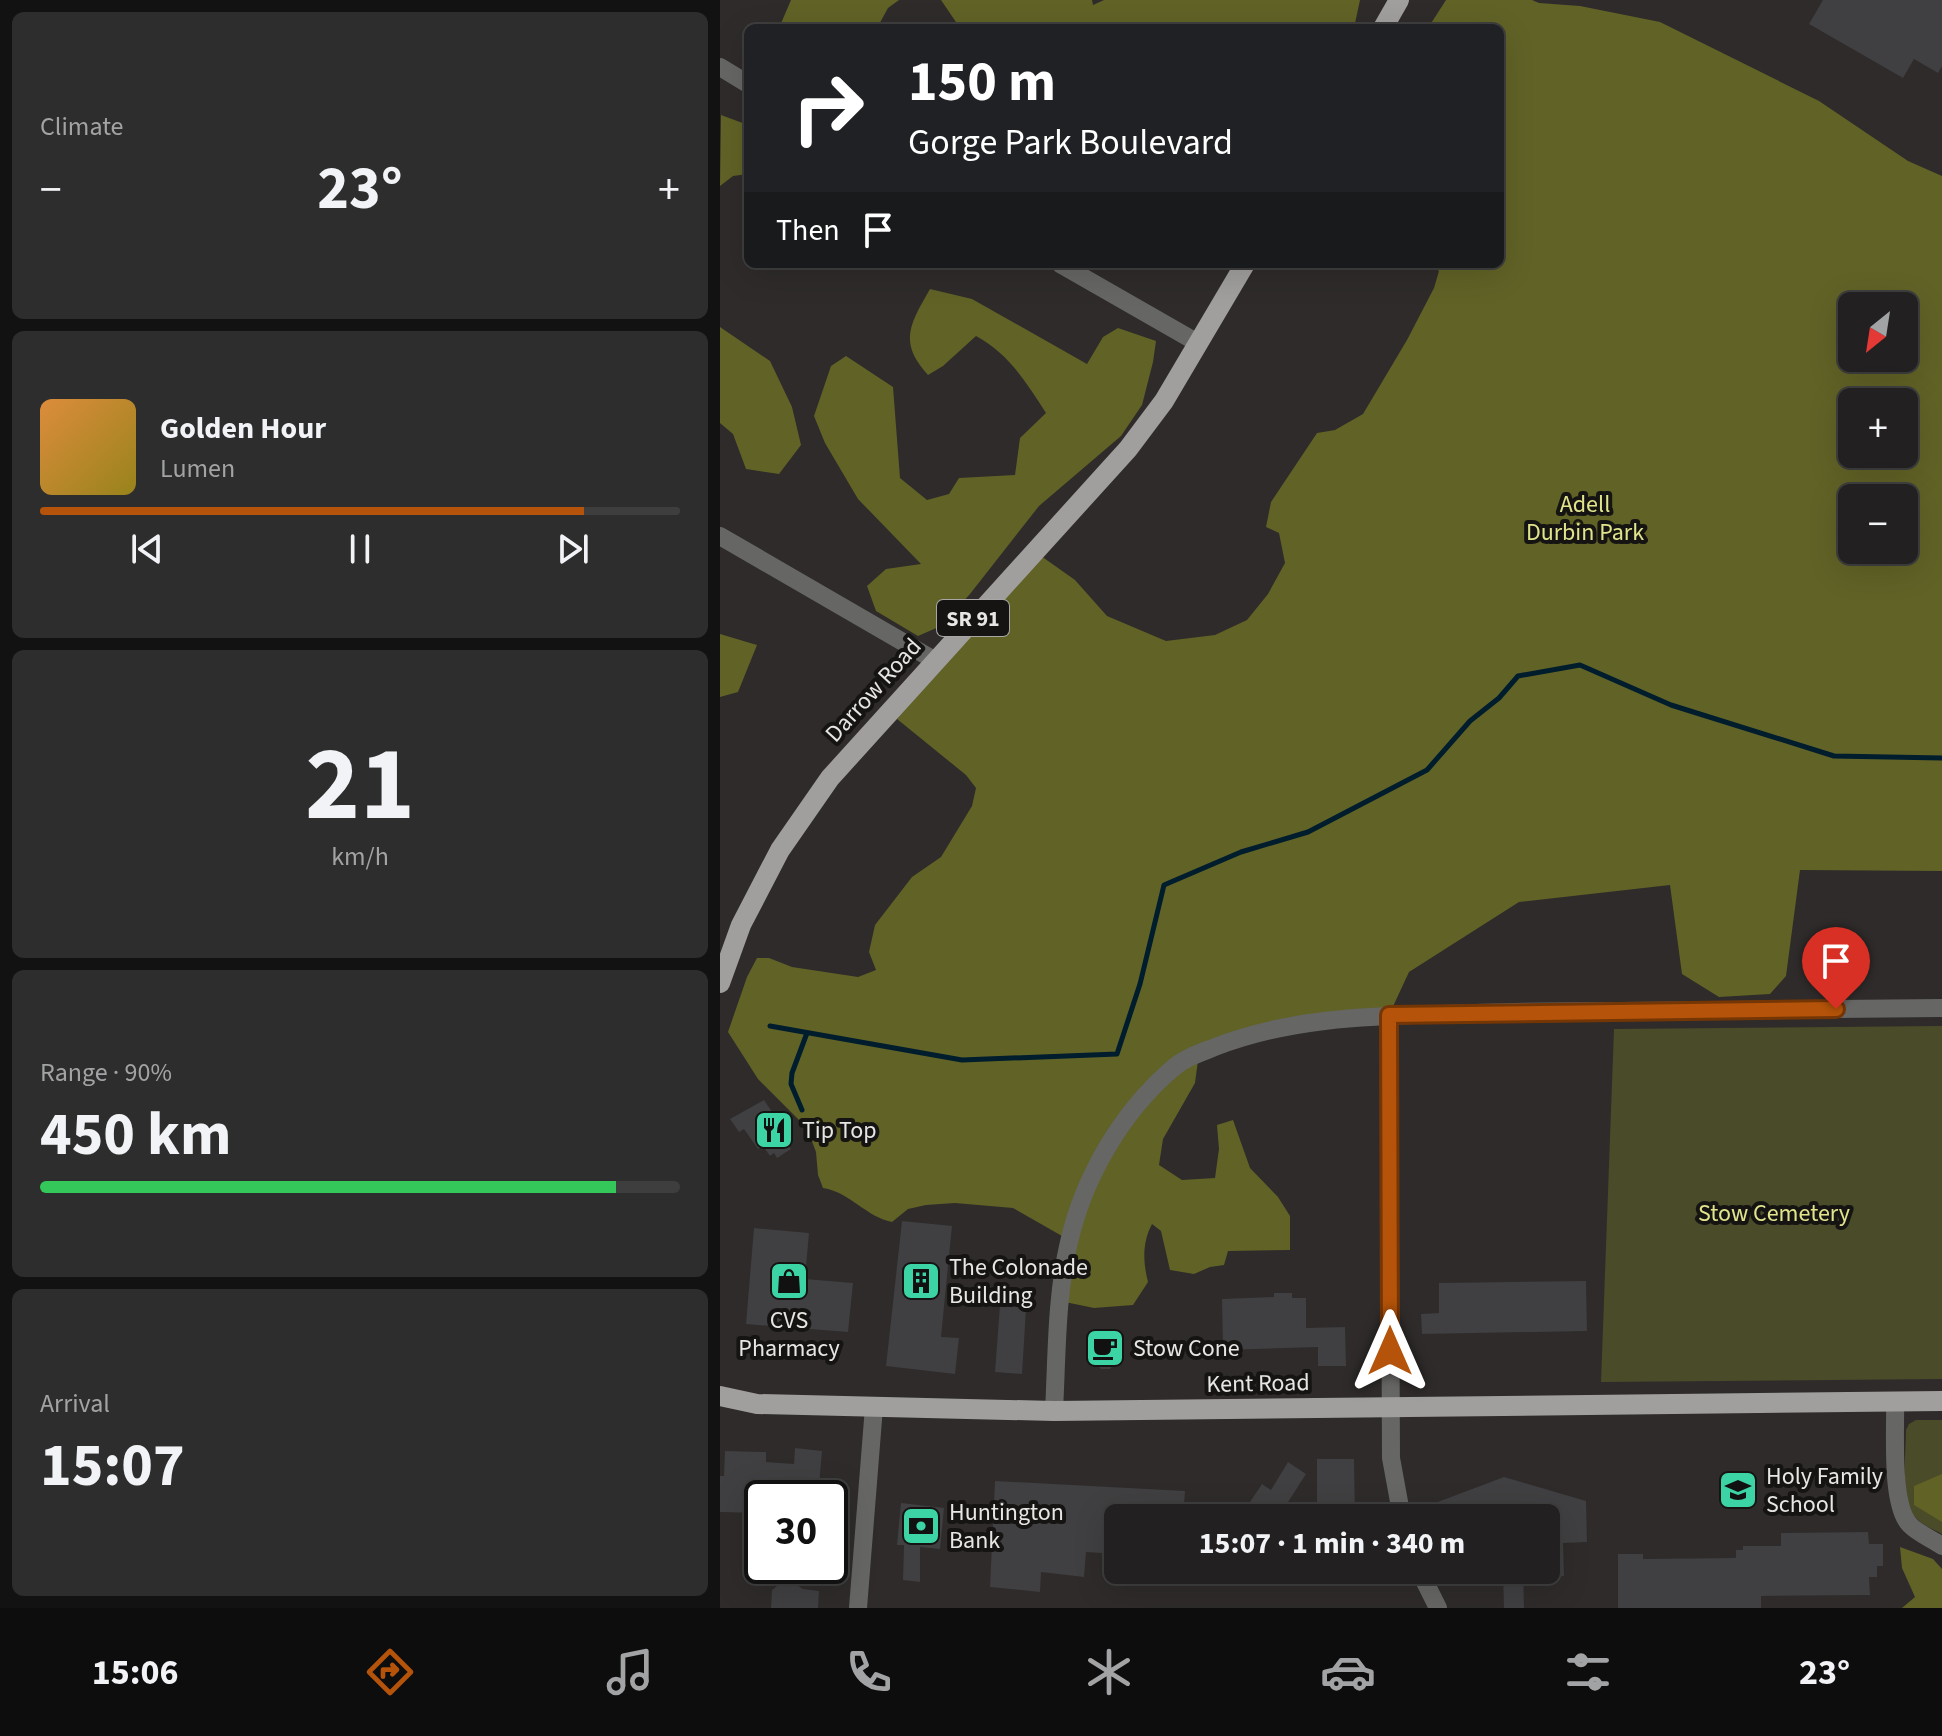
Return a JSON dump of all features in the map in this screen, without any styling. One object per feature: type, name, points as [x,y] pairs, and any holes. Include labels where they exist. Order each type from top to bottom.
[{"type":"main road","points":[[1385,24],[1399,0]]},
{"type":"main road","name":"Darrow Road","points":[[720,983],[741,925],[780,850],[830,778],[1128,449],[1164,401],[1243,268]]},
{"type":"main road","name":"Kent Road","points":[[720,1396],[757,1404],[1054,1411],[1942,1401]]},
{"type":"street","points":[[720,67],[744,82]]},
{"type":"street","points":[[1067,268],[1198,343]]},
{"type":"street","points":[[720,536],[934,660]]},
{"type":"street","points":[[1054,1411],[1061,1290],[1069,1240],[1100,1161],[1131,1110],[1174,1067],[1227,1043],[1317,1022],[1389,1015],[1942,1008]]},
{"type":"street","points":[[1389,1015],[1391,1458],[1399,1504]]},
{"type":"street","points":[[1895,1401],[1896,1495],[1902,1515],[1909,1525],[1942,1546]]},
{"type":"street","points":[[858,1608],[874,1407]]},
{"type":"street","points":[[1426,1584],[1438,1608]]},
{"type":"green space","points":[[791,0],[899,0],[888,8],[879,24],[781,24]]},
{"type":"green space","points":[[941,0],[1092,0],[1093,5],[1104,0],[1360,0],[1355,24],[957,24]]},
{"type":"green space","name":"Adell Durbin Park","points":[[1446,0],[1532,0],[1660,22],[1819,101],[1908,161],[1942,176],[1942,871],[1800,870],[1786,976],[1770,994],[1719,997],[1682,974],[1670,885],[1519,902],[1409,972],[1389,1015],[1199,1053],[1195,1083],[1163,1139],[1159,1165],[1182,1180],[1215,1178],[1219,1149],[1217,1125],[1233,1120],[1250,1168],[1278,1197],[1290,1216],[1290,1250],[1228,1251],[1224,1265],[1194,1274],[1170,1270],[1161,1231],[1152,1224],[1144,1253],[1148,1282],[1133,1305],[1094,1308],[1060,1301],[1069,1240],[1013,1208],[955,1203],[926,1205],[908,1209],[892,1222],[874,1215],[842,1194],[823,1188],[818,1175],[816,1152],[807,1128],[758,1079],[728,1032],[757,958],[858,977],[876,970],[869,952],[875,925],[912,877],[941,857],[972,806],[976,788],[966,775],[897,719],[1034,551],[1075,580],[1107,616],[1166,641],[1215,635],[1247,620],[1268,594],[1285,563],[1279,533],[1266,527],[1271,502],[1317,433],[1335,430],[1363,414],[1434,288],[1439,271],[1436,268],[1504,268],[1504,24],[1431,24]]},
{"type":"green space","points":[[721,115],[744,124],[744,175],[733,176],[720,186]]},
{"type":"green space","points":[[930,289],[972,299],[1087,364],[1103,337],[1118,328],[1156,341],[1142,405],[1121,436],[1039,506],[941,626],[918,636],[876,611],[867,586],[886,569],[921,564],[858,499],[825,443],[814,416],[831,366],[846,356],[893,387],[900,478],[927,500],[949,494],[959,478],[1015,475],[1020,438],[1046,413],[1007,360],[976,336],[943,366],[928,375],[913,353],[910,333]]},
{"type":"green space","points":[[720,327],[770,361],[792,407],[801,445],[779,474],[746,469],[733,434],[720,423]]},
{"type":"green space","points":[[720,634],[757,645],[738,692],[720,697]]},
{"type":"green space","name":"Stow Cemetery","points":[[1942,1026],[1942,1379],[1601,1382],[1614,1029]]},
{"type":"green space","points":[[1916,1420],[1942,1420],[1942,1534],[1918,1520],[1907,1500],[1906,1430]]},
{"type":"green space","points":[[1942,1474],[1942,1522],[1914,1505],[1914,1486]]},
{"type":"green space","points":[[1900,1547],[1933,1559],[1942,1569],[1942,1608],[1902,1608],[1915,1597],[1902,1568]]},
{"type":"building","points":[[1823,0],[1942,0],[1942,66],[1938,73],[1914,59],[1903,78],[1809,24]]},
{"type":"building","points":[[764,1100],[792,1141],[787,1144],[791,1149],[777,1158],[774,1153],[770,1156],[763,1146],[758,1149],[744,1129],[739,1132],[730,1119]]},
{"type":"building","name":"The Colonade Building","points":[[902,1221],[952,1226],[941,1337],[959,1338],[955,1374],[886,1366]]},
{"type":"building","name":"CVS Pharmacy","points":[[754,1228],[809,1233],[805,1279],[853,1283],[848,1332],[746,1324]]},
{"type":"building","points":[[1586,1281],[1587,1331],[1422,1334],[1421,1314],[1439,1313],[1439,1283]]},
{"type":"building","points":[[1001,1291],[1027,1293],[1022,1374],[995,1372]]},
{"type":"building","points":[[1274,1293],[1292,1293],[1292,1298],[1306,1298],[1306,1328],[1345,1327],[1346,1366],[1318,1366],[1318,1347],[1223,1350],[1222,1299],[1274,1297]]},
{"type":"building","name":"Stow Cone","points":[[1098,1341],[1113,1341],[1113,1355],[1124,1354],[1110,1369],[1101,1369],[1087,1355],[1098,1355]]},
{"type":"building","points":[[795,1448],[822,1451],[820,1480],[744,1480],[744,1513],[720,1512],[720,1476],[724,1476],[725,1451],[766,1452],[766,1462],[794,1464]]},
{"type":"building","points":[[1317,1459],[1354,1459],[1355,1504],[1317,1504]]},
{"type":"building","points":[[1288,1462],[1306,1474],[1287,1504],[1250,1502],[1262,1484],[1271,1490]]},
{"type":"building","points":[[1504,1477],[1586,1501],[1587,1542],[1563,1543],[1564,1576],[1560,1576],[1560,1504],[1435,1503]]},
{"type":"building","points":[[995,1481],[1185,1491],[1184,1504],[1104,1504],[1104,1553],[1086,1552],[1084,1577],[1041,1572],[1040,1592],[990,1587]]},
{"type":"building","name":"Huntington Bank","points":[[901,1503],[944,1508],[940,1549],[920,1547],[920,1582],[903,1580],[904,1545],[897,1545]]},
{"type":"building","points":[[1868,1532],[1869,1544],[1883,1544],[1883,1566],[1877,1566],[1877,1577],[1869,1577],[1870,1595],[1761,1596],[1761,1608],[1618,1608],[1618,1554],[1643,1554],[1643,1559],[1736,1558],[1736,1550],[1743,1550],[1743,1546],[1781,1546],[1781,1533]]},
{"type":"building","points":[[780,1584],[795,1584],[803,1589],[819,1591],[818,1608],[771,1608],[772,1590]]},
{"type":"building","points":[[1503,1584],[1523,1584],[1524,1608],[1504,1608]]},
{"type":"waterway","points":[[770,1026],[962,1060],[1117,1054],[1140,984],[1164,885],[1241,852],[1308,832],[1427,770],[1470,721],[1499,698],[1518,676],[1580,665],[1671,705],[1834,756],[1942,758]]},
{"type":"waterway","points":[[802,1110],[791,1084],[807,1033]]},
{"type":"place","name":"Tip Top","points":[[774,1130]]},
{"type":"place","name":"CVS Pharmacy","points":[[789,1281]]},
{"type":"place","name":"The Colonade Building","points":[[921,1281]]},
{"type":"place","name":"Stow Cone","points":[[1105,1348]]},
{"type":"place","name":"Holy Family School","points":[[1738,1490]]},
{"type":"place","name":"Huntington Bank","points":[[921,1526]]},
{"type":"route","points":[[1390,1351],[1389,1015],[1836,1009]]}]
